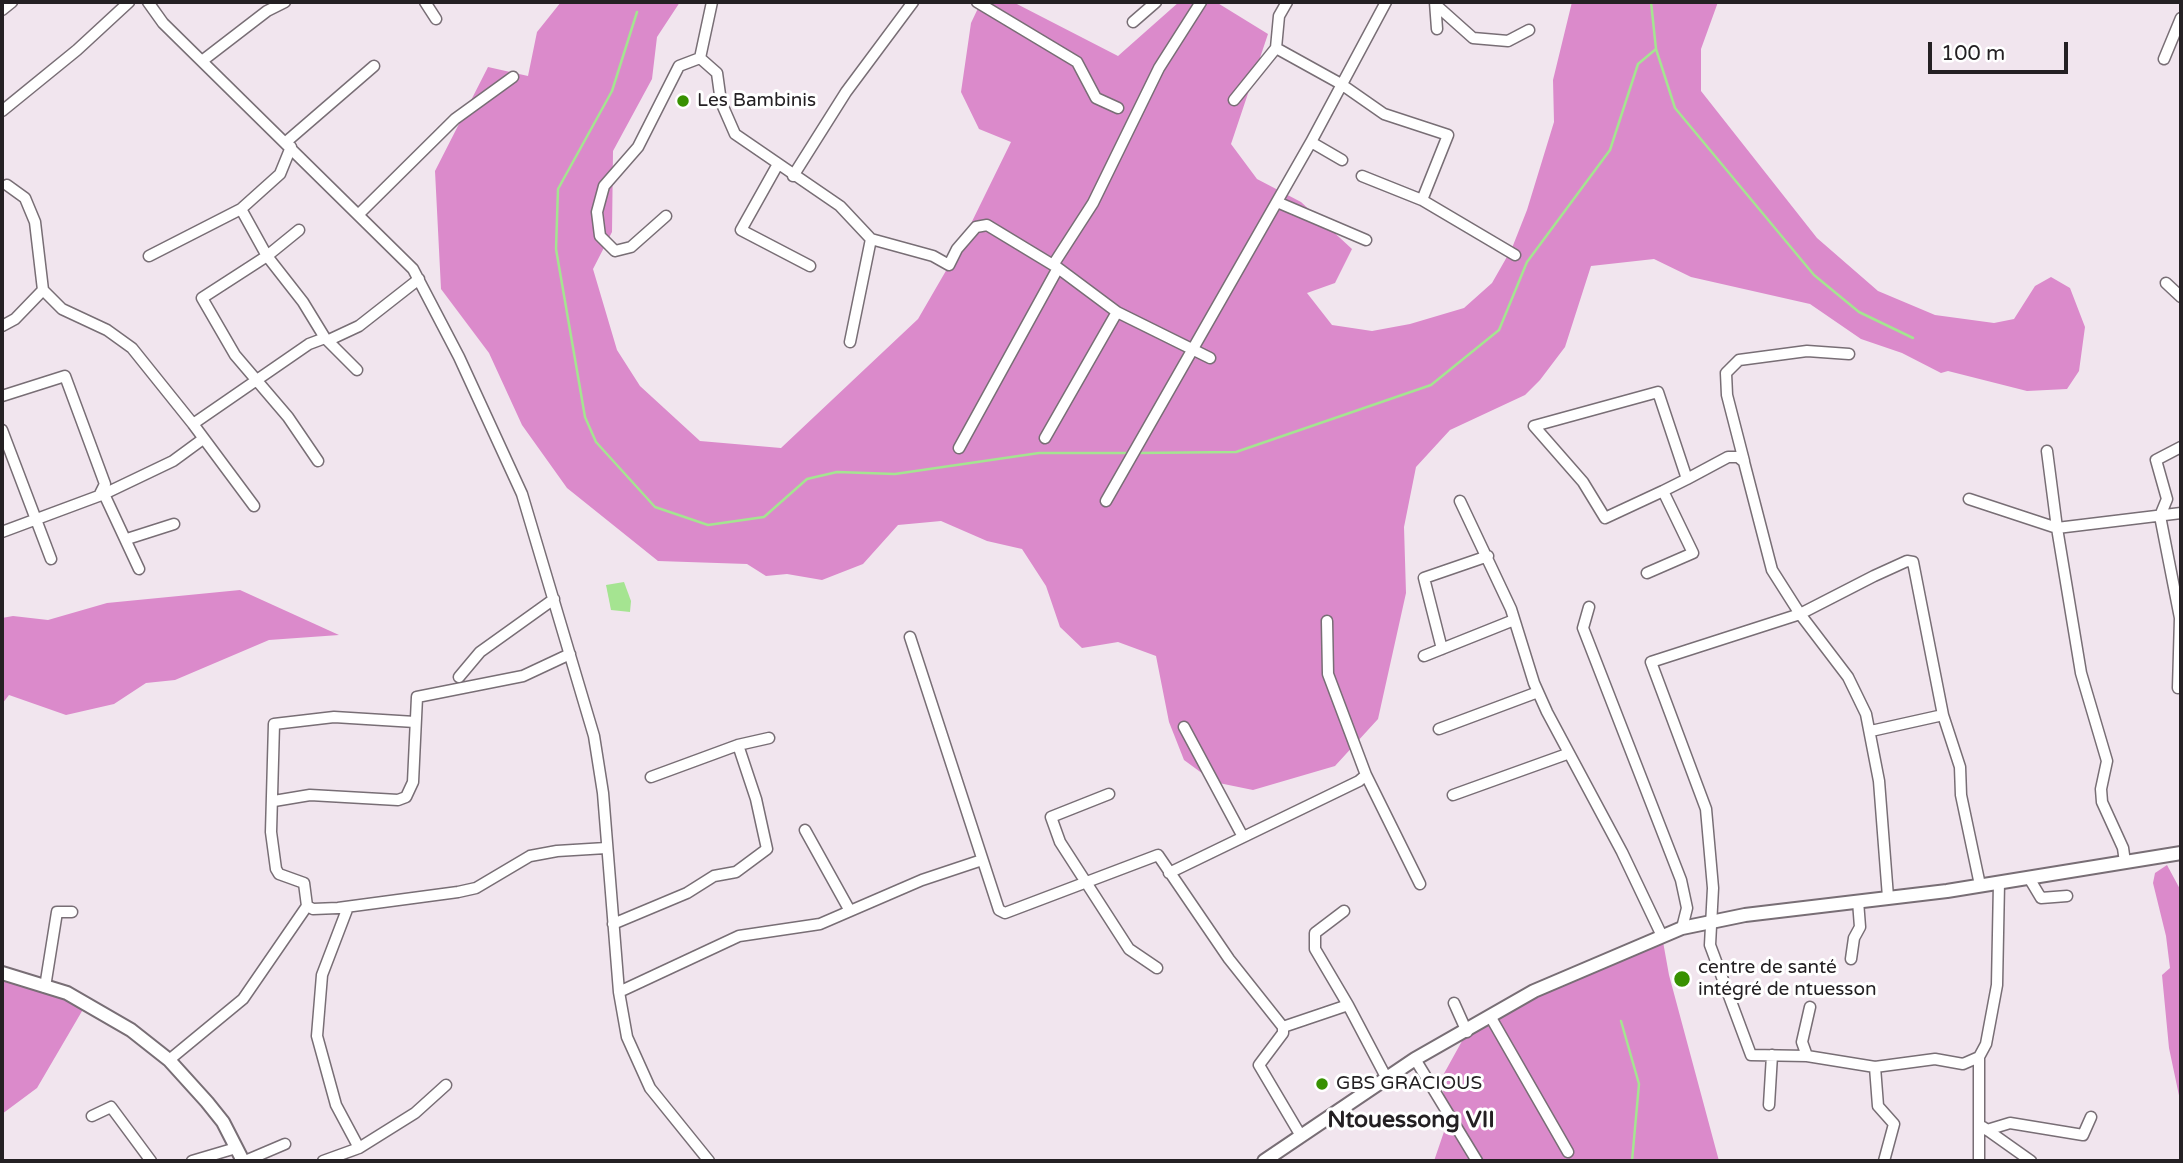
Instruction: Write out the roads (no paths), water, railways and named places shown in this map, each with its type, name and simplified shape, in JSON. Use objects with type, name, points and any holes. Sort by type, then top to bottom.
[{"type":"street","points":[[2,10],[12,2]]},
{"type":"street","points":[[2,111],[77,50],[129,2]]},
{"type":"street","points":[[148,2],[163,23],[397,251],[419,279],[513,472],[554,600],[598,754],[619,992],[627,1037],[638,1066],[679,1127],[709,1161]]},
{"type":"street","points":[[202,61],[267,11],[285,2]]},
{"type":"street","points":[[425,2],[436,19]]},
{"type":"street","points":[[700,58],[712,2]]},
{"type":"street","points":[[793,176],[846,92],[914,2]]},
{"type":"street","points":[[977,2],[1077,62],[1096,98],[1118,108]]},
{"type":"street","points":[[1133,22],[1156,2]]},
{"type":"street","points":[[959,449],[1055,266],[1093,202],[1159,68],[1201,2]]},
{"type":"street","points":[[1234,100],[1276,48],[1279,16],[1287,2]]},
{"type":"street","points":[[1107,501],[1128,459],[1311,142],[1386,2]]},
{"type":"street","points":[[1435,4],[1437,29]]},
{"type":"street","points":[[1435,4],[1473,38],[1508,41],[1529,30]]},
{"type":"street","points":[[2164,59],[2181,18]]},
{"type":"street","points":[[1276,48],[1341,84],[1384,114],[1447,135],[1422,200]]},
{"type":"street","points":[[700,58],[717,73],[721,102],[735,134],[840,206],[871,239],[933,257],[949,265],[957,248],[976,227],[983,225],[1055,266],[1117,312],[1210,358]]},
{"type":"street","points":[[666,216],[631,247],[615,251],[600,236],[597,212],[604,186],[638,147],[678,66],[700,58]]},
{"type":"street","points":[[149,256],[242,209],[280,174],[288,144],[374,66]]},
{"type":"street","points":[[359,214],[455,119],[513,77]]},
{"type":"street","points":[[1311,142],[1342,160]]},
{"type":"street","points":[[778,164],[741,230],[810,266]]},
{"type":"street","points":[[1362,176],[1422,200],[1515,255]]},
{"type":"street","points":[[7,185],[25,198],[35,222],[43,290],[62,309],[107,330],[132,348],[254,506]]},
{"type":"street","points":[[1277,202],[1366,240]]},
{"type":"street","points":[[242,209],[267,256],[303,302],[327,339],[357,370]]},
{"type":"street","points":[[299,230],[267,256],[202,298],[235,355],[258,379],[318,461]]},
{"type":"street","points":[[850,342],[871,239]]},
{"type":"street","points":[[193,424],[309,344],[359,326],[419,279]]},
{"type":"street","points":[[2166,283],[2181,297]]},
{"type":"street","points":[[2,327],[43,290]]},
{"type":"street","points":[[1045,438],[1117,312]]},
{"type":"street","points":[[1849,355],[1807,351],[1739,360],[1726,373],[1727,395],[1772,570],[1800,614],[1860,696],[1871,732],[1882,801],[1888,897]]},
{"type":"street","points":[[2,396],[65,376],[105,484],[102,494],[127,539],[139,569]]},
{"type":"street","points":[[1687,479],[1658,391],[1534,426],[1583,482],[1605,518],[1663,491],[1687,479],[1728,457],[1738,457],[1744,462]]},
{"type":"street","points":[[2,430],[51,559]]},
{"type":"street","points":[[2,532],[102,494],[173,461],[203,439]]},
{"type":"street","points":[[2178,688],[2180,618],[2160,516],[2167,499],[2156,460],[2181,447]]},
{"type":"street","points":[[2047,451],[2081,673],[2107,761],[2101,789],[2102,802],[2123,848],[2125,862]]},
{"type":"street","points":[[1647,573],[1693,553],[1663,491]]},
{"type":"street","points":[[1969,499],[2057,528],[2181,513]]},
{"type":"street","points":[[1460,501],[1488,556],[1514,620],[1538,692],[1567,754],[1622,852],[1662,936]]},
{"type":"street","points":[[127,539],[174,523]]},
{"type":"street","points":[[1442,649],[1424,578],[1488,556]]},
{"type":"street","points":[[1979,1057],[1964,1063],[1935,1059],[1875,1066],[1807,1056],[1751,1055],[1710,945],[1712,865],[1706,809],[1651,662],[1800,614],[1874,576],[1907,561],[1913,562],[1943,716],[1960,767],[1961,795],[1980,885]]},
{"type":"street","points":[[458,677],[480,652],[554,600]]},
{"type":"street","points":[[1590,607],[1583,628],[1681,880],[1687,908],[1682,928]]},
{"type":"street","points":[[1424,656],[1514,620]]},
{"type":"street","points":[[1327,621],[1328,674],[1366,775],[1420,884]]},
{"type":"street","points":[[910,637],[982,860],[1003,913],[1153,854],[1160,857],[1229,959],[1283,1027],[1283,1032],[1259,1065],[1301,1136]]},
{"type":"street","points":[[274,801],[310,795],[398,800],[406,797],[414,782],[416,697],[523,676],[570,654]]},
{"type":"street","points":[[1439,729],[1538,692]]},
{"type":"street","points":[[1871,732],[1943,716]]},
{"type":"street","points":[[169,1060],[243,999],[307,906],[304,883],[279,874],[276,869],[271,832],[274,801],[274,724],[334,717],[415,722]]},
{"type":"street","points":[[1184,727],[1243,837]]},
{"type":"street","points":[[651,777],[738,745],[769,738]]},
{"type":"street","points":[[613,924],[687,893],[714,876],[736,872],[767,849],[756,799],[738,745]]},
{"type":"street","points":[[1453,795],[1567,754]]},
{"type":"street","points":[[1169,873],[1359,781],[1366,775]]},
{"type":"street","points":[[1109,794],[1051,817],[1060,842],[1129,949],[1157,968]]},
{"type":"street","points":[[805,830],[850,911]]},
{"type":"street","points":[[307,906],[313,909],[348,907],[470,890],[530,856],[607,848]]},
{"type":"street","points":[[1265,1161],[1415,1059],[1467,1032],[1534,991],[1682,928],[1712,920],[1999,883],[2181,853]]},
{"type":"street","points":[[619,992],[739,936],[820,924],[922,880],[982,860]]},
{"type":"street","points":[[2029,878],[2041,898],[2067,896]]},
{"type":"street","points":[[1979,1161],[1983,1127],[1979,1057],[1986,1044],[1997,985],[1999,883]]},
{"type":"street","points":[[1852,959],[1854,938],[1860,927],[1858,901]]},
{"type":"street","points":[[348,907],[322,975],[317,1036],[337,1105],[359,1148]]},
{"type":"street","points":[[1344,911],[1315,933],[1315,949],[1387,1079]]},
{"type":"street","points":[[45,986],[57,912],[72,912]]},
{"type":"street","points":[[2,973],[67,993],[113,1019],[169,1060],[221,1119],[244,1161],[285,1144]]},
{"type":"street","points":[[1454,1003],[1467,1032]]},
{"type":"street","points":[[1283,1027],[1348,1005]]},
{"type":"street","points":[[1807,1056],[1801,1042],[1810,1007]]},
{"type":"street","points":[[1490,1016],[1568,1152]]},
{"type":"street","points":[[1769,1105],[1772,1055]]},
{"type":"street","points":[[1415,1059],[1476,1161]]},
{"type":"street","points":[[1875,1066],[1878,1106],[1894,1124],[1884,1161]]},
{"type":"street","points":[[323,1161],[359,1148],[415,1113],[446,1085]]},
{"type":"street","points":[[92,1116],[111,1107],[151,1161]]},
{"type":"street","points":[[1983,1127],[2010,1123],[2083,1135],[2091,1117]]},
{"type":"street","points":[[1983,1127],[2031,1161]]},
{"type":"street","points":[[192,1161],[236,1148]]},
{"type":"waterway","points":[[1651,2],[1656,49],[1675,108],[1814,275],[1859,312],[1913,338]]},
{"type":"waterway","points":[[637,12],[612,91],[558,189],[556,249],[585,417],[596,442],[655,507],[708,525],[764,517],[807,479],[837,472],[895,474],[1039,453],[1130,453]]},
{"type":"waterway","points":[[1137,453],[1236,452],[1431,385],[1499,330],[1527,262],[1610,150],[1638,64],[1656,49]]},
{"type":"waterway","points":[[1621,1021],[1639,1084],[1632,1161]]},
{"type":"place","name":"Les Bambinis","points":[[683,101]]},
{"type":"place","name":"centre de santé intégré de ntuesson","points":[[1682,979]]},
{"type":"place","name":"GBS GRACIOUS","points":[[1322,1084]]},
{"type":"district","name":"Ntouessong VII","points":[[1411,1121]]}]
